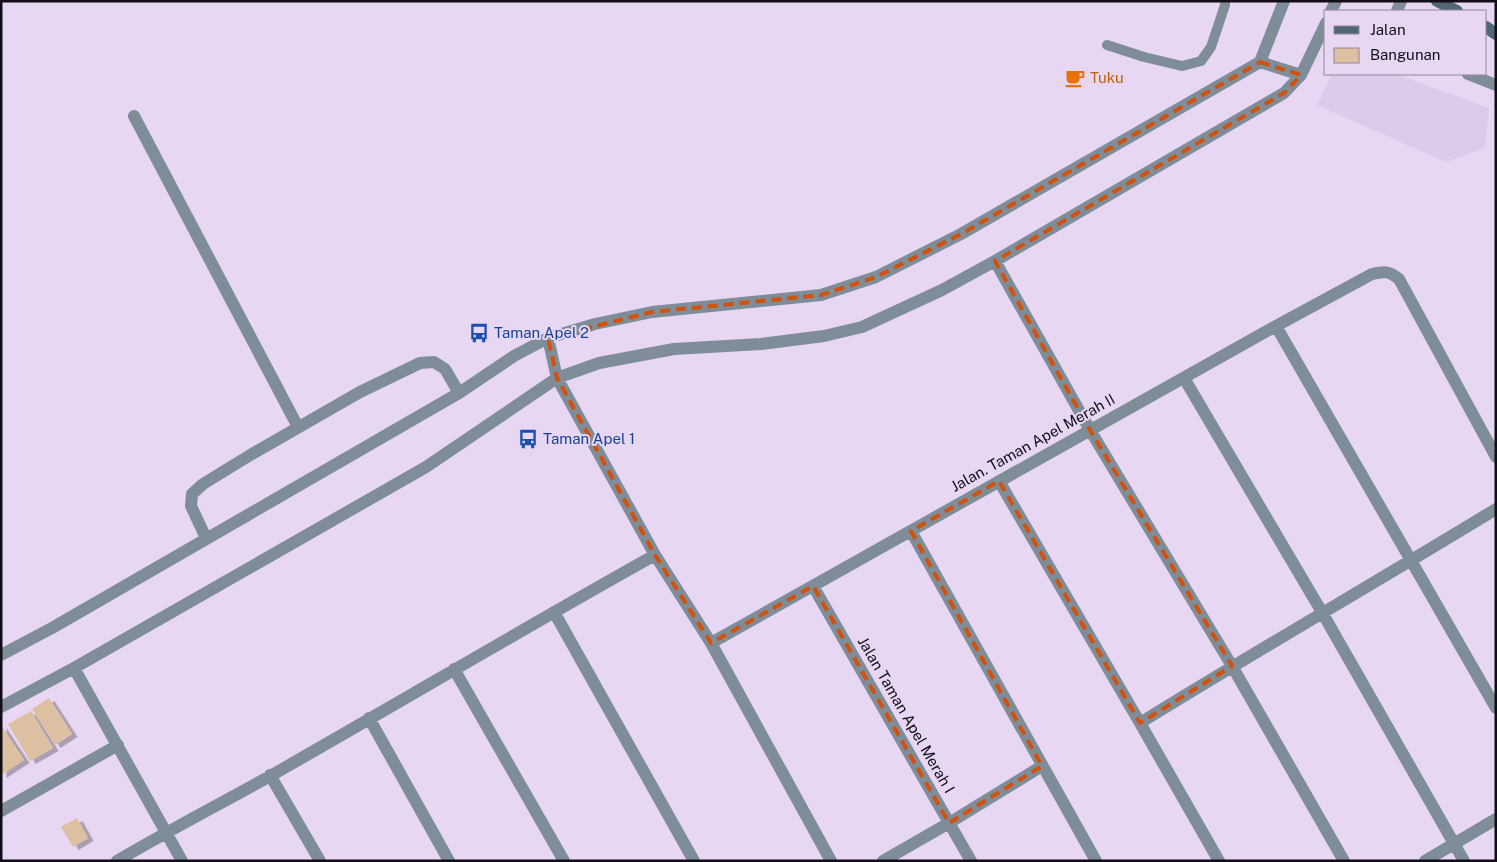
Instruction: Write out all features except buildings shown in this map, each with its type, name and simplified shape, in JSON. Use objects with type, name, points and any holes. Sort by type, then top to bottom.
[{"type":"main road","points":[[1437,1],[1455,10]]},
{"type":"street","points":[[1,655],[459,393],[514,356],[548,338],[595,324],[652,312],[821,295],[876,278],[960,234],[1260,62],[1284,1]]},
{"type":"street","points":[[1,707],[74,668],[426,466],[557,378],[599,363],[674,349],[761,344],[824,336],[862,327],[942,290],[1284,93],[1301,75],[1324,27]]},
{"type":"street","points":[[1260,62],[1301,75]]},
{"type":"street","points":[[1471,75],[1496,85]]},
{"type":"street","points":[[134,116],[298,427]]},
{"type":"street","points":[[995,261],[1090,430],[1232,666],[1344,861]]},
{"type":"street","name":"Jalan. Taman Apel Merah II","points":[[711,643],[1372,274],[1393,273],[1399,279],[1496,457]]},
{"type":"street","points":[[1276,326],[1496,708]]},
{"type":"street","points":[[548,338],[557,378],[655,555],[711,643],[831,861]]},
{"type":"street","points":[[206,538],[191,506],[192,494],[202,484],[298,427],[360,392],[420,363],[434,362],[444,369],[459,393]]},
{"type":"street","points":[[1184,378],[1323,614],[1464,861]]},
{"type":"street","points":[[999,481],[1219,861]]},
{"type":"street","points":[[1140,723],[1496,509]]},
{"type":"street","points":[[911,531],[1096,861]]},
{"type":"street","points":[[117,861],[165,832],[270,776],[655,555]]},
{"type":"street","name":"Jalan Taman Apel Merah I","points":[[812,586],[971,861]]},
{"type":"street","points":[[554,612],[694,861]]},
{"type":"street","points":[[74,668],[182,861]]},
{"type":"street","points":[[454,669],[564,861]]},
{"type":"street","points":[[369,718],[449,861]]},
{"type":"street","points":[[1,811],[118,744]]},
{"type":"street","points":[[883,861],[1042,766]]},
{"type":"street","points":[[270,776],[320,861]]},
{"type":"street","points":[[1425,861],[1496,819]]},
{"type":"lane","points":[[1106,45],[1182,66],[1201,61],[1211,47],[1225,1]]},
{"type":"highlighted area","points":[[1260,62],[1301,75],[1284,93],[995,261],[1090,430],[1232,666],[1140,723],[999,481],[911,531],[1042,766],[949,823],[813,586],[711,643],[655,555],[557,378],[548,338],[652,312],[821,295],[876,277],[961,234]]},
{"type":"shaded area","points":[[1332,75],[1399,75],[1489,108],[1485,148],[1446,162],[1317,105]]},
{"type":"place","name":"Tuku","points":[[1075,78]]},
{"type":"place","name":"Taman Apel 2","points":[[479,333]]},
{"type":"place","name":"Taman Apel 1","points":[[528,439]]}]
